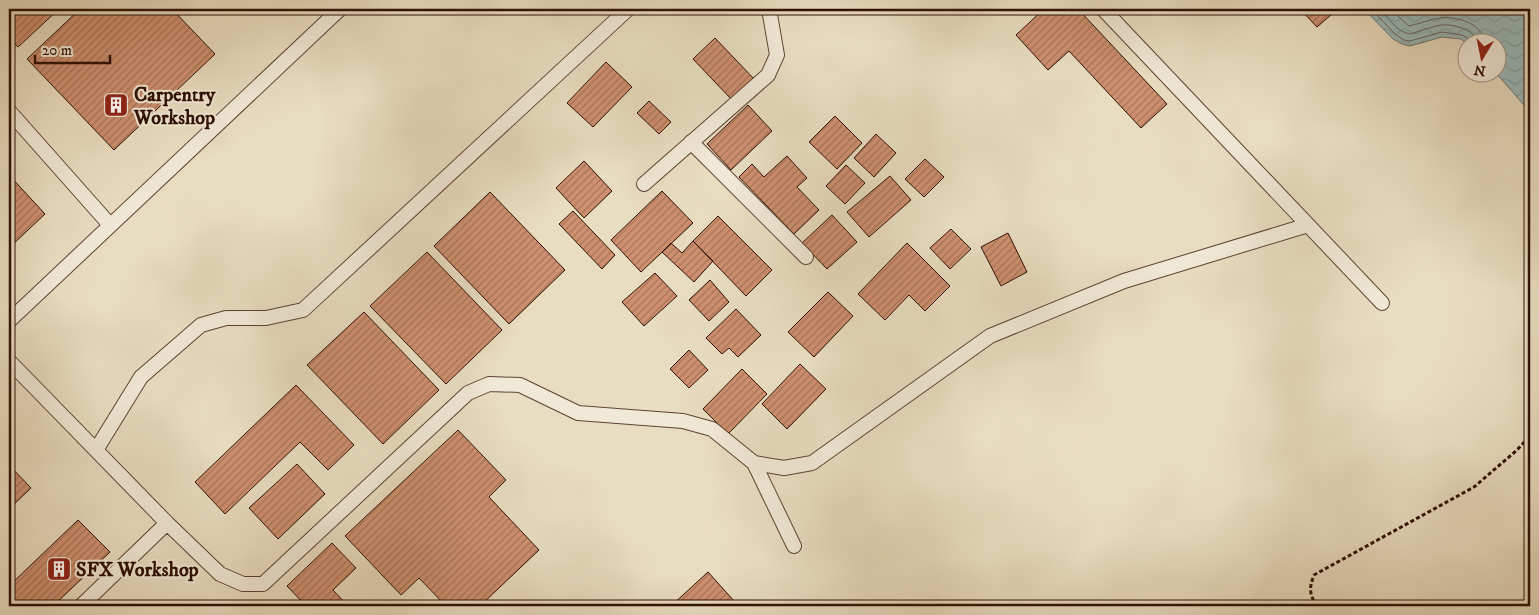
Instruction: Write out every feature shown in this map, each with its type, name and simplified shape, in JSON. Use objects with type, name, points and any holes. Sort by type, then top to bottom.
[{"type":"lane","points":[[96,450],[141,377],[202,325],[226,318],[266,318],[303,310],[628,9]]},
{"type":"lane","points":[[644,184],[768,75],[778,56],[769,9]]},
{"type":"lane","points":[[1103,9],[1382,303]]},
{"type":"lane","points":[[9,321],[335,11]]},
{"type":"lane","points":[[9,111],[110,225]]},
{"type":"lane","points":[[692,142],[806,257]]},
{"type":"lane","points":[[754,463],[784,468],[812,462],[990,336],[1124,281],[1308,225]]},
{"type":"lane","points":[[9,361],[167,523],[220,574],[243,584],[263,584],[468,393],[489,384],[520,385],[578,413],[683,421],[712,429],[754,463],[794,546]]},
{"type":"lane","points":[[81,606],[167,523]]},
{"type":"path","points":[[1317,606],[1312,598],[1310,587],[1314,575],[1474,487],[1516,451],[1530,436]]},
{"type":"water","points":[[1364,9],[1530,9],[1530,112],[1504,82],[1506,82],[1506,32],[1456,32],[1456,38],[1442,37],[1410,46],[1393,39]]},
{"type":"building","points":[[9,9],[59,9],[18,47],[9,38]]},
{"type":"building","name":"Carpentry Workshop","points":[[80,9],[172,9],[215,54],[114,150],[27,59]]},
{"type":"building","points":[[1044,9],[1078,9],[1167,104],[1141,128],[1069,51],[1048,70],[1016,35]]},
{"type":"building","points":[[1300,9],[1338,9],[1317,27]]},
{"type":"building","points":[[715,38],[755,80],[733,101],[693,59]]},
{"type":"building","points":[[606,62],[632,87],[593,127],[567,103]]},
{"type":"building","points":[[649,101],[671,122],[659,134],[637,113]]},
{"type":"building","points":[[748,105],[772,131],[731,170],[707,144]]},
{"type":"building","points":[[835,116],[862,143],[837,169],[809,142]]},
{"type":"building","points":[[876,134],[896,153],[874,177],[854,158]]},
{"type":"building","points":[[787,156],[807,178],[797,187],[819,210],[794,234],[739,177],[752,164],[764,177]]},
{"type":"building","points":[[925,159],[944,177],[924,197],[905,179]]},
{"type":"building","points":[[584,161],[612,191],[584,218],[556,188]]},
{"type":"building","points":[[846,165],[865,183],[845,204],[826,186]]},
{"type":"building","points":[[9,175],[45,214],[9,248]]},
{"type":"building","points":[[890,176],[911,200],[869,237],[847,212]]},
{"type":"building","points":[[662,191],[693,223],[641,272],[611,240]]},
{"type":"building","points":[[490,192],[565,270],[509,324],[434,246]]},
{"type":"building","points":[[573,211],[615,255],[602,269],[559,224]]},
{"type":"building","points":[[832,215],[857,242],[827,269],[802,243]]},
{"type":"building","points":[[718,216],[772,270],[746,296],[693,241]]},
{"type":"building","points":[[951,229],[971,249],[950,269],[930,248]]},
{"type":"building","points":[[1008,233],[1027,272],[1001,286],[981,247]]},
{"type":"building","points":[[693,241],[713,261],[694,282],[662,252],[671,243],[682,253]]},
{"type":"building","points":[[907,243],[950,286],[925,311],[909,295],[885,320],[858,294]]},
{"type":"building","points":[[427,252],[502,330],[446,384],[370,306]]},
{"type":"building","points":[[655,273],[677,296],[644,326],[622,302]]},
{"type":"building","points":[[710,280],[729,302],[709,321],[689,300]]},
{"type":"building","points":[[828,292],[853,316],[814,357],[788,332]]},
{"type":"building","points":[[736,309],[761,335],[738,357],[729,348],[722,354],[706,338]]},
{"type":"building","points":[[364,312],[439,390],[383,444],[307,365]]},
{"type":"building","points":[[689,350],[708,370],[689,388],[670,369]]},
{"type":"building","points":[[800,364],[826,389],[787,429],[762,404]]},
{"type":"building","points":[[742,369],[767,394],[728,434],[703,409]]},
{"type":"building","points":[[296,385],[354,445],[328,470],[300,442],[225,514],[195,482]]},
{"type":"building","points":[[458,430],[506,480],[489,497],[539,550],[480,606],[446,606],[419,578],[401,595],[345,536]]},
{"type":"building","points":[[297,464],[325,494],[278,539],[249,508]]},
{"type":"building","points":[[9,465],[31,488],[9,509]]},
{"type":"building","name":"SFX Workshop","points":[[78,520],[110,552],[53,606],[9,606],[9,586]]},
{"type":"building","points":[[332,543],[356,568],[333,590],[348,606],[306,606],[287,586]]},
{"type":"building","points":[[708,572],[735,602],[731,606],[671,606]]},
{"type":"place","name":"Carpentry Workshop","points":[[116,105]]},
{"type":"place","name":"SFX Workshop","points":[[59,569]]}]
